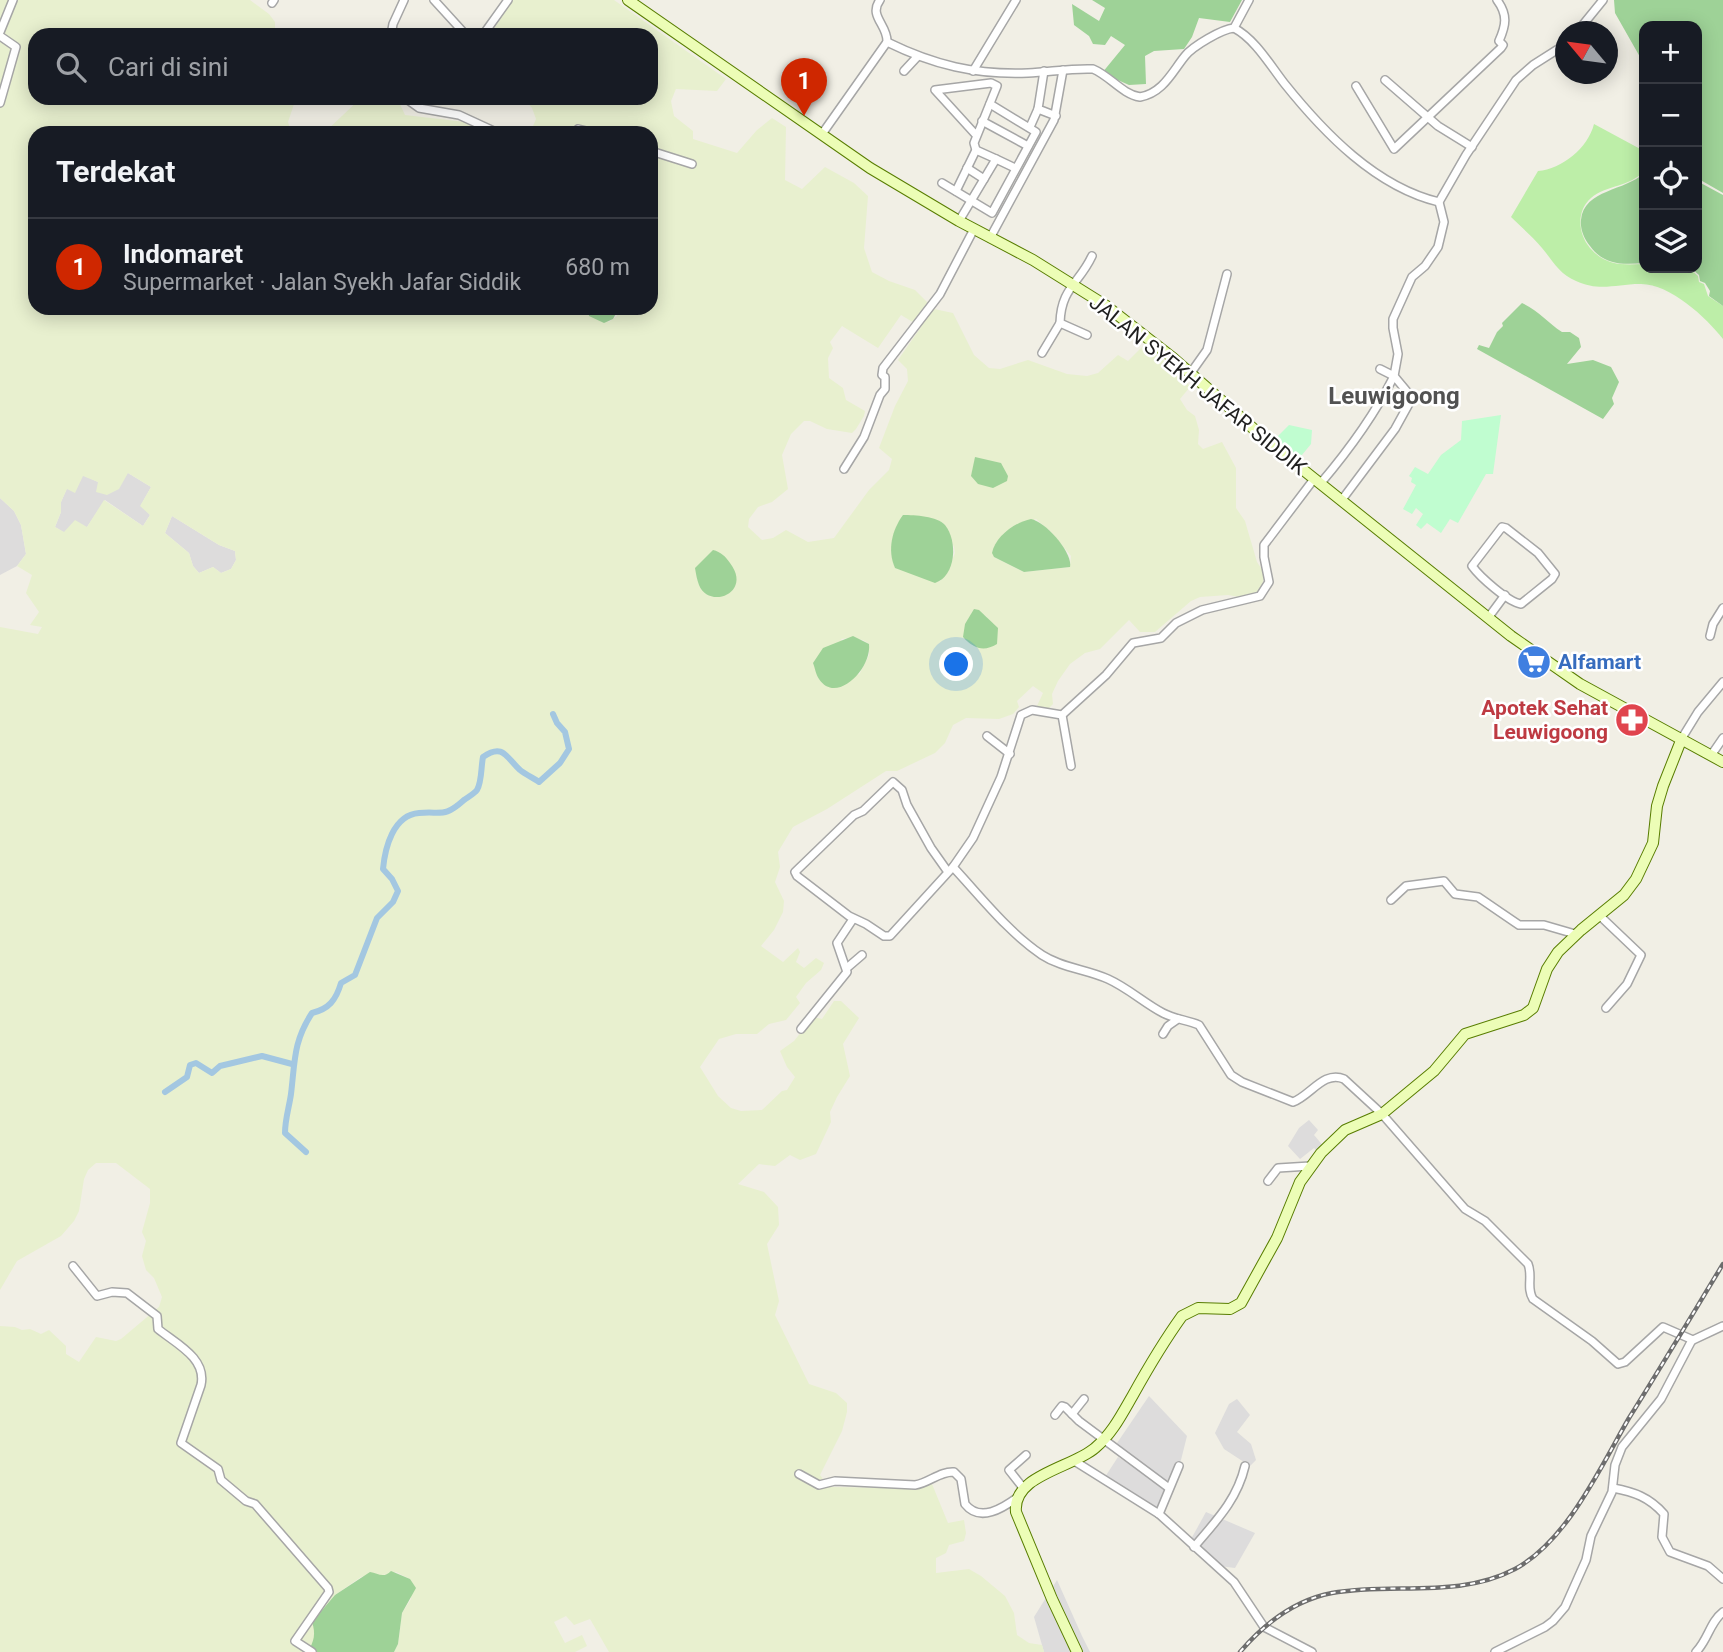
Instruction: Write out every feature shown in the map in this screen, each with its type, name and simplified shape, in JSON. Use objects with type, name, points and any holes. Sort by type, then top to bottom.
[{"type":"main road","name":"JALAN SYEKH JAFAR SIDDIK","points":[[628,0],[870,168],[1073,284],[1123,318],[1317,482],[1557,670],[1723,762]]},
{"type":"main road","points":[[1077,1652],[1016,1512],[1021,1493],[1039,1477],[1076,1462],[1105,1439],[1182,1316],[1198,1308],[1230,1309],[1241,1303],[1278,1238],[1293,1196],[1310,1166],[1345,1130],[1382,1114],[1434,1071],[1465,1034],[1530,1011],[1552,961],[1575,934],[1624,895],[1636,878],[1653,843],[1657,806],[1682,738]]},
{"type":"street","points":[[0,103],[16,47],[0,34],[13,0]]},
{"type":"street","points":[[392,28],[404,0]]},
{"type":"street","points":[[434,0],[460,28]]},
{"type":"street","points":[[488,28],[508,0]]},
{"type":"street","points":[[822,134],[887,42],[887,34],[876,14],[876,6],[880,0]]},
{"type":"street","points":[[973,71],[1016,0]]},
{"type":"street","points":[[1234,28],[1249,0]]},
{"type":"street","points":[[1356,86],[1394,149],[1503,45],[1499,41],[1506,23],[1497,0]]},
{"type":"street","points":[[1586,21],[1603,0]]},
{"type":"street","points":[[887,42],[917,57],[973,71],[1028,73],[1093,69],[1135,96],[1145,96],[1167,80],[1188,52],[1227,29],[1234,28],[1251,41],[1296,98],[1342,146],[1408,193],[1439,202]]},
{"type":"street","points":[[1062,715],[1106,675],[1133,643],[1161,638],[1176,624],[1202,610],[1260,596],[1269,582],[1264,557],[1265,545],[1368,424],[1394,376],[1398,354],[1394,319],[1412,277],[1433,257],[1438,247],[1444,222],[1439,202],[1516,80],[1555,51]]},
{"type":"street","points":[[904,71],[917,57]]},
{"type":"street","points":[[990,238],[1056,116],[1063,69]]},
{"type":"street","points":[[1030,127],[1038,109],[1044,71]]},
{"type":"street","points":[[1385,80],[1427,117],[1472,148]]},
{"type":"street","points":[[956,191],[976,150],[976,135],[996,89],[994,83],[935,90],[976,135]]},
{"type":"street","points":[[942,183],[992,213],[1036,133],[990,104]]},
{"type":"street","points":[[415,105],[459,115],[483,126]]},
{"type":"street","points":[[1038,109],[1056,116]]},
{"type":"street","points":[[982,121],[1028,146]]},
{"type":"street","points":[[976,150],[1015,168]]},
{"type":"street","points":[[658,153],[692,164]]},
{"type":"street","points":[[959,221],[996,159]]},
{"type":"street","points":[[967,168],[984,179]]},
{"type":"street","points":[[844,469],[864,438],[880,395],[886,389],[883,368],[940,294],[974,229]]},
{"type":"street","points":[[1042,353],[1060,323],[1062,302],[1093,256]]},
{"type":"street","points":[[1190,374],[1207,350],[1227,274]]},
{"type":"street","points":[[1060,323],[1087,335]]},
{"type":"street","points":[[1341,501],[1395,429],[1410,402],[1409,394],[1394,376],[1380,369]]},
{"type":"street","points":[[1502,527],[1538,552],[1555,574],[1521,604],[1516,604],[1505,596],[1472,566],[1502,527]]},
{"type":"street","points":[[1488,618],[1505,596]]},
{"type":"street","points":[[1710,636],[1713,624],[1723,608]]},
{"type":"street","points":[[1682,738],[1698,712],[1723,682]]},
{"type":"street","points":[[1062,715],[1040,711],[1024,712],[1017,722],[1010,754],[973,838],[951,869],[890,936],[884,936],[853,919],[796,876],[795,872],[854,815],[863,811],[891,783],[897,783],[931,848],[951,869],[1015,932],[1040,954],[1057,963],[1094,973],[1119,984],[1160,1012],[1199,1025],[1226,1070],[1242,1083],[1293,1102],[1329,1078],[1341,1077],[1382,1114],[1465,1209],[1485,1221],[1528,1264],[1531,1273],[1529,1293],[1533,1299],[1592,1340],[1613,1361],[1623,1364],[1662,1327],[1692,1340]]},
{"type":"street","points":[[1062,715],[1071,766]]},
{"type":"street","points":[[987,736],[1010,754]]},
{"type":"street","points":[[1712,754],[1723,738]]},
{"type":"street","points":[[1391,900],[1406,886],[1444,881],[1453,893],[1478,897],[1515,923],[1544,925],[1575,934]]},
{"type":"street","points":[[1599,915],[1641,955],[1628,984],[1606,1008]]},
{"type":"street","points":[[848,967],[836,943],[853,919]]},
{"type":"street","points":[[801,1029],[827,994],[846,975],[848,967],[862,955]]},
{"type":"street","points":[[1163,1034],[1168,1026],[1178,1019]]},
{"type":"street","points":[[1268,1181],[1278,1168],[1310,1166]]},
{"type":"street","points":[[74,1266],[98,1297],[112,1292],[127,1293],[157,1316],[158,1329],[172,1341],[184,1346],[200,1368],[203,1377],[201,1385],[181,1443],[218,1469],[221,1480],[246,1501],[255,1504],[328,1588],[328,1593],[295,1640],[312,1652]]},
{"type":"street","points":[[1495,1652],[1545,1627],[1560,1615],[1586,1560],[1591,1536],[1613,1488],[1615,1465],[1622,1447],[1661,1399],[1692,1340],[1723,1326]]},
{"type":"street","points":[[1072,1413],[1084,1399]]},
{"type":"street","points":[[1055,1415],[1062,1406],[1169,1488]]},
{"type":"street","points":[[799,1474],[818,1485],[835,1481],[915,1485],[926,1483],[946,1472],[954,1472],[961,1479],[965,1504],[976,1512],[998,1511],[1021,1493],[1009,1470],[1026,1455]]},
{"type":"street","points":[[1076,1462],[1159,1514],[1234,1582],[1264,1627],[1312,1652]]},
{"type":"street","points":[[1159,1514],[1179,1466]]},
{"type":"street","points":[[1194,1547],[1234,1499],[1245,1466]]},
{"type":"street","points":[[1613,1488],[1649,1499],[1664,1514],[1662,1537],[1670,1552],[1708,1566],[1723,1579]]},
{"type":"street","points":[[1696,1652],[1715,1618],[1723,1612]]},
{"type":"shaded area","points":[[128,473],[151,487],[141,505],[150,515],[143,526],[105,500],[87,527],[65,533],[55,527],[67,488],[83,475],[98,482]]},
{"type":"shaded area","points":[[0,498],[14,511],[21,525],[26,554],[17,566],[0,575]]},
{"type":"shaded area","points":[[172,516],[219,545],[235,551],[236,560],[231,569],[221,573],[213,567],[199,573],[193,566],[189,553],[165,533]]},
{"type":"shaded area","points":[[1309,1120],[1318,1130],[1314,1135],[1325,1148],[1319,1153],[1314,1148],[1300,1159],[1288,1146],[1299,1128]]},
{"type":"shaded area","points":[[1149,1396],[1187,1436],[1181,1460],[1165,1484],[1113,1449]]},
{"type":"shaded area","points":[[1237,1399],[1250,1415],[1237,1432],[1251,1444],[1256,1460],[1250,1466],[1224,1449],[1215,1433],[1229,1404]]},
{"type":"shaded area","points":[[1118,1457],[1170,1489],[1157,1509],[1105,1477]]},
{"type":"shaded area","points":[[1206,1512],[1255,1533],[1235,1568],[1220,1566],[1190,1541]]},
{"type":"shaded area","points":[[1057,1580],[1090,1652],[1044,1652],[1034,1617]]},
{"type":"green space","points":[[0,0],[250,0],[275,22],[275,28],[28,28],[28,105],[294,105],[288,122],[289,126],[28,126],[28,315],[594,315],[609,322],[617,315],[658,315],[658,126],[533,126],[536,119],[529,105],[658,105],[658,31],[726,79],[717,91],[676,89],[671,101],[674,116],[693,131],[693,139],[737,153],[757,130],[772,118],[786,127],[785,180],[802,189],[825,167],[854,183],[868,196],[864,248],[872,272],[915,290],[934,309],[953,313],[974,355],[989,368],[1000,369],[1028,360],[1067,374],[1087,376],[1098,373],[1118,355],[1128,361],[1145,344],[1187,382],[1190,387],[1180,399],[1195,416],[1199,430],[1198,444],[1203,449],[1222,442],[1236,468],[1236,508],[1245,521],[1257,562],[1265,574],[1261,589],[1245,598],[1228,595],[1200,597],[1191,601],[1155,632],[1140,632],[1129,620],[1100,649],[1085,653],[1070,664],[1058,681],[1052,694],[1053,704],[1048,709],[1037,706],[1043,693],[1033,686],[1017,701],[1019,707],[1013,714],[999,719],[966,718],[953,725],[945,743],[935,753],[897,771],[886,771],[827,809],[793,827],[778,852],[780,867],[775,882],[784,901],[783,912],[774,930],[761,946],[783,962],[798,948],[800,952],[796,962],[804,968],[816,958],[824,963],[821,970],[806,983],[796,997],[800,1003],[786,1020],[769,1024],[757,1034],[736,1034],[719,1039],[700,1067],[718,1096],[731,1108],[741,1111],[762,1110],[782,1091],[787,1090],[795,1077],[780,1051],[794,1041],[813,1017],[822,1019],[834,1001],[841,1001],[859,1018],[843,1044],[850,1076],[830,1112],[831,1122],[816,1154],[800,1160],[790,1155],[775,1166],[759,1164],[738,1184],[764,1192],[778,1207],[779,1225],[767,1244],[779,1301],[775,1315],[809,1384],[836,1393],[847,1403],[842,1431],[820,1475],[829,1487],[908,1488],[932,1484],[948,1523],[964,1520],[966,1533],[964,1541],[949,1545],[946,1553],[936,1558],[936,1573],[969,1569],[981,1576],[1005,1596],[1014,1613],[1017,1635],[1029,1643],[1042,1645],[1044,1652],[609,1652],[590,1619],[574,1625],[566,1616],[554,1622],[565,1643],[582,1635],[587,1646],[575,1652],[394,1652],[398,1644],[402,1613],[411,1599],[410,1579],[396,1572],[379,1576],[374,1573],[361,1577],[335,1595],[312,1622],[315,1630],[314,1642],[308,1652],[0,1652],[0,1326],[30,1329],[41,1334],[49,1330],[66,1346],[66,1354],[79,1362],[96,1337],[116,1341],[121,1339],[159,1307],[162,1297],[154,1278],[146,1270],[142,1256],[146,1241],[142,1232],[150,1203],[150,1189],[116,1163],[96,1163],[88,1170],[79,1211],[74,1221],[61,1236],[17,1261],[0,1290],[0,627],[38,634],[42,627],[30,625],[39,612],[26,593],[32,575],[17,566],[26,554],[21,525],[14,511],[0,498]],"holes":[[[901,315],[921,327],[898,360],[907,369],[908,381],[879,448],[892,459],[889,470],[869,490],[834,538],[808,542],[786,530],[773,538],[762,540],[748,527],[749,519],[758,507],[772,502],[788,489],[782,455],[791,434],[804,421],[827,429],[852,433],[864,416],[865,411],[846,400],[843,388],[829,378],[828,358],[833,348],[830,342],[842,326],[878,348]],[[128,473],[151,487],[140,506],[150,515],[143,526],[104,500],[87,527],[75,520],[64,532],[55,527],[67,489],[75,493],[83,476],[98,482],[96,492],[107,495],[119,489]],[[172,516],[219,545],[235,551],[236,560],[231,569],[221,573],[213,567],[199,573],[193,566],[189,553],[165,533]],[[924,517],[944,524],[955,553],[947,573],[940,581],[935,582],[920,576]],[[1036,519],[1071,556],[1070,567],[1024,572],[994,557],[1001,538],[1008,531]],[[974,609],[987,617],[973,646],[963,637]],[[841,639],[863,640],[869,644],[869,655],[859,675]]]},
{"type":"green space","points":[[513,0],[614,0],[654,28],[494,28]]},
{"type":"green space","points":[[1092,0],[1242,0],[1230,22],[1199,18],[1184,49],[1154,51],[1145,56],[1146,84],[1129,85],[1102,73],[1125,45],[1111,36],[1105,45],[1093,44],[1089,36],[1074,25],[1072,4],[1099,21],[1105,8]]},
{"type":"green space","points":[[1614,0],[1723,0],[1723,193],[1702,181],[1702,21],[1639,21],[1639,55],[1615,13]]},
{"type":"green space","points":[[354,105],[400,105],[405,115],[465,122],[472,126],[331,126]]},
{"type":"green space","points":[[1594,124],[1639,148],[1639,175],[1597,194],[1586,203],[1580,223],[1586,242],[1596,254],[1608,261],[1639,264],[1639,273],[1695,273],[1699,282],[1704,284],[1708,296],[1723,306],[1723,339],[1697,312],[1663,289],[1640,284],[1593,286],[1570,278],[1511,217],[1538,171],[1565,162],[1580,149]]},
{"type":"green space","points":[[1639,177],[1639,263],[1621,264],[1607,260],[1595,252],[1584,237],[1581,220],[1584,210],[1598,196]]},
{"type":"green space","points":[[1702,184],[1723,195],[1723,306],[1709,296],[1710,291],[1705,283],[1700,281],[1697,273],[1702,273]]},
{"type":"green space","points":[[1522,303],[1562,332],[1570,332],[1579,338],[1581,347],[1567,364],[1593,360],[1611,367],[1619,382],[1612,398],[1614,404],[1603,419],[1477,349],[1479,345],[1489,348],[1503,326],[1502,323]]},
{"type":"green space","points":[[589,315],[615,315],[604,323]]},
{"type":"green space","points":[[1501,415],[1493,474],[1486,474],[1458,523],[1450,519],[1441,533],[1427,523],[1421,529],[1416,525],[1423,514],[1416,508],[1412,514],[1403,509],[1416,485],[1411,482],[1412,478],[1409,476],[1415,467],[1428,474],[1441,455],[1461,440],[1462,421]]},
{"type":"green space","points":[[1289,425],[1312,430],[1311,444],[1297,461],[1273,441]]},
{"type":"green space","points":[[975,457],[1001,463],[1008,476],[1007,481],[993,488],[978,484],[971,476]]},
{"type":"green space","points":[[903,515],[937,520],[945,525],[949,532],[953,549],[951,566],[942,579],[935,583],[895,568],[891,554],[892,540]]},
{"type":"green space","points":[[1031,519],[1044,526],[1063,546],[1070,567],[1024,572],[994,557],[994,547],[1001,536],[1012,527]]},
{"type":"green space","points":[[713,550],[725,556],[736,574],[733,590],[719,597],[704,592],[699,585],[695,568]]},
{"type":"green space","points":[[974,609],[979,610],[998,628],[997,644],[979,648],[963,637],[965,624]]},
{"type":"green space","points":[[853,636],[869,644],[865,664],[852,681],[834,688],[826,686],[818,677],[813,663],[823,648]]},
{"type":"green space","points":[[391,1571],[410,1579],[416,1588],[402,1613],[398,1644],[394,1652],[308,1652],[314,1637],[312,1622],[335,1595],[370,1572],[383,1575]]},
{"type":"waterway","points":[[306,1152],[285,1133],[298,1043],[312,1013],[327,1006],[334,999],[341,983],[355,975],[377,918],[393,902],[398,891],[383,869],[392,834],[410,815],[447,811],[474,793],[480,783],[483,757],[495,751],[504,753],[520,770],[539,782],[560,763],[569,749],[565,732],[553,714]]},
{"type":"waterway","points":[[165,1092],[187,1077],[190,1065],[196,1063],[212,1073],[220,1066],[262,1056],[292,1064]]},
{"type":"railway","points":[[1240,1652],[1259,1632],[1281,1615],[1318,1596],[1355,1590],[1471,1584],[1515,1569],[1534,1557],[1551,1541],[1581,1502],[1723,1264]]},
{"type":"place","name":"Indomaret","points":[[804,116]]},
{"type":"place","name":"Alfamart","points":[[1534,662]]},
{"type":"place","name":"Apotek Sehat Leuwigoong","points":[[1632,720]]},
{"type":"district","name":"Leuwigoong","points":[[1394,396]]}]
